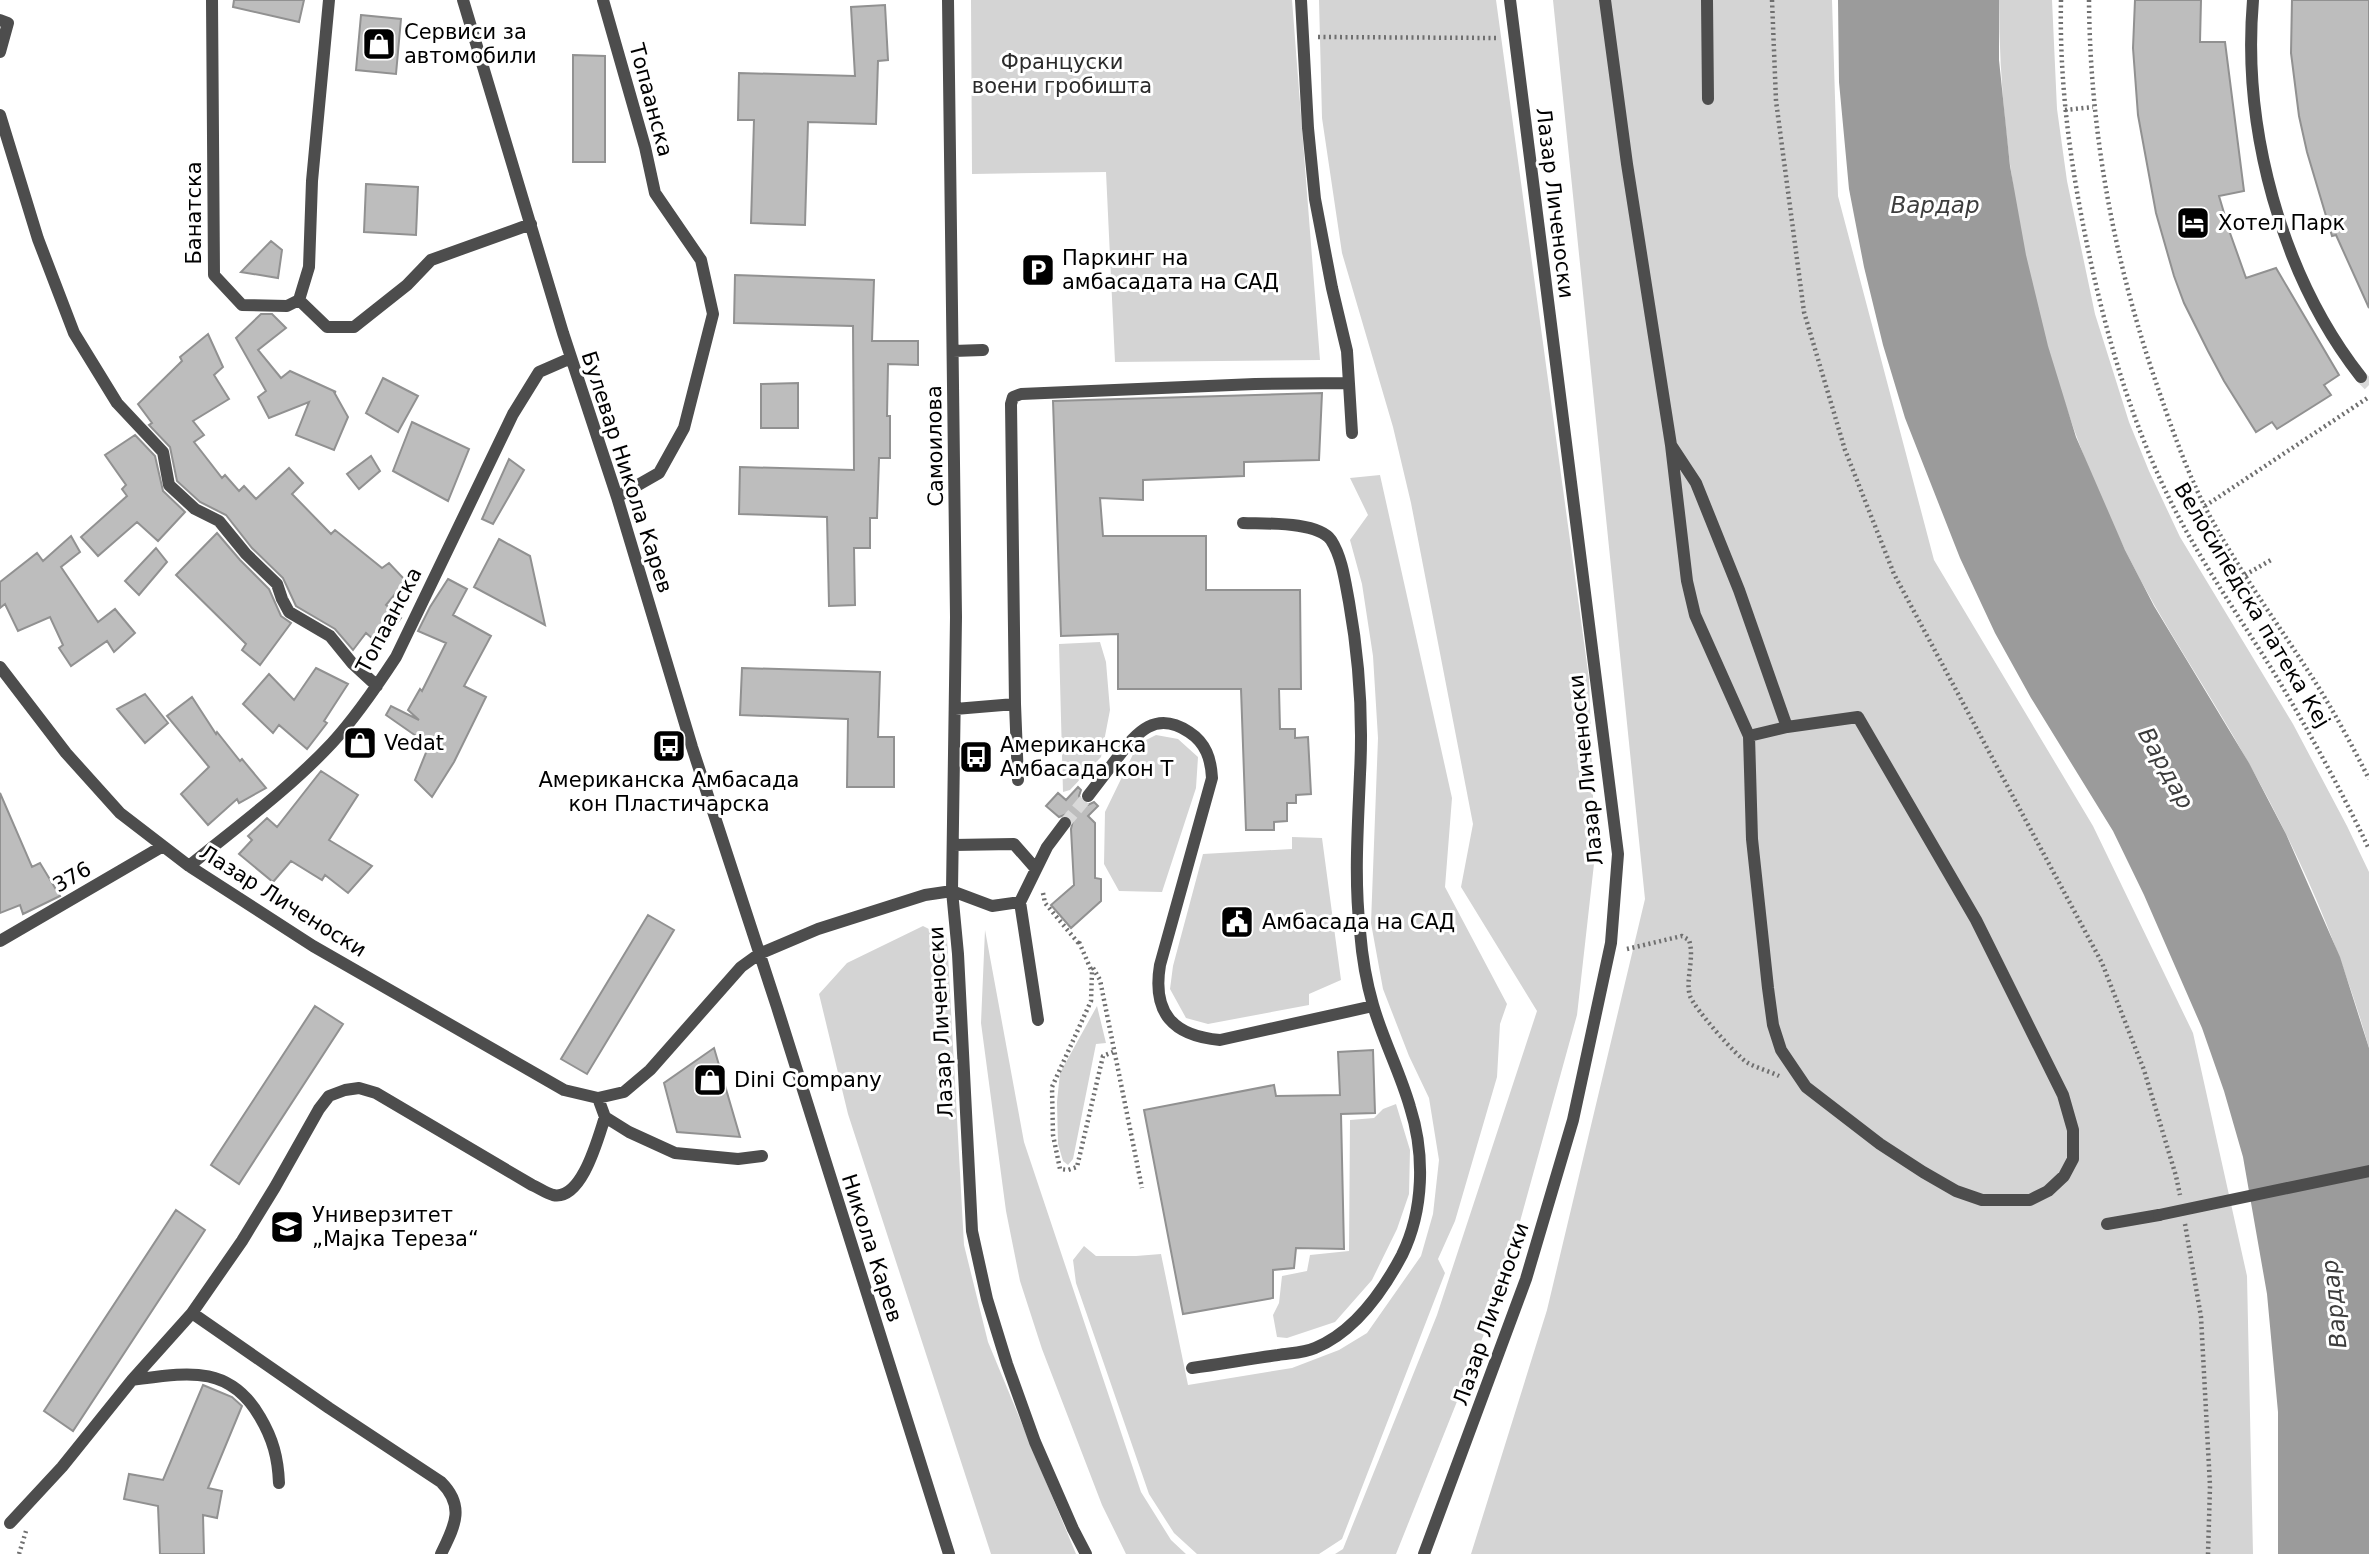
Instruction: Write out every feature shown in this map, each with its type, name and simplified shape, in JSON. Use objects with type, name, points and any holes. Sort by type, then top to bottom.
[{"type":"street","name":"Банатска","points":[[212,0],[214,275],[242,305],[287,306],[299,300]]},
{"type":"street","points":[[329,0],[312,181],[309,267],[299,300],[327,327],[354,327],[407,285],[431,260],[531,224]]},
{"type":"street","name":"Булевар Никола Карев","points":[[463,0],[571,358],[759,954]]},
{"type":"street","name":"Топаанска","points":[[603,0],[645,147],[655,193],[701,260],[713,314],[684,428],[659,473],[617,497]]},
{"type":"street","name":"Самоилова","points":[[948,0],[955,709],[952,891]]},
{"type":"street","points":[[1301,0],[1315,199],[1347,351],[1352,433]]},
{"type":"street","name":"Лазар Личеноски","points":[[1424,1554],[1526,1279],[1573,1120],[1611,943],[1618,854],[1510,0]]},
{"type":"street","points":[[1605,0],[1627,164],[1671,445],[1686,581],[1695,615],[1749,736],[1752,839],[1773,1025],[1781,1050],[1806,1087],[1880,1144],[1956,1192],[1982,1200],[2018,1200],[2030,1199],[2048,1191],[2064,1176],[2073,1159],[2073,1130],[2063,1096],[1976,920],[1858,718],[1787,727],[1749,736]]},
{"type":"street","points":[[1707,0],[1708,99]]},
{"type":"street","points":[[2253,0],[2252,86],[2264,165],[2300,272],[2328,326],[2361,377]]},
{"type":"street","points":[[0,20],[8,23],[0,52]]},
{"type":"street","points":[[0,115],[38,239],[74,333],[117,403],[163,452],[169,485],[195,509],[219,522],[246,554],[277,584],[289,612],[330,636],[352,663],[377,686]]},
{"type":"street","points":[[953,351],[983,350]]},
{"type":"street","name":"Топаанска","points":[[190,866],[289,784],[333,742],[377,686],[397,657],[513,414],[539,372],[571,358]]},
{"type":"street","points":[[1018,780],[1013,397],[1021,394],[1241,384],[1349,383]]},
{"type":"street","points":[[1671,445],[1696,483],[1735,578],[1787,727]]},
{"type":"street","points":[[1192,1368],[1313,1349],[1336,1338],[1373,1300],[1403,1253],[1419,1196],[1418,1141],[1411,1109],[1373,1006],[1365,970],[1357,889],[1361,734],[1357,651],[1346,583],[1332,542],[1320,531],[1293,525],[1243,523]]},
{"type":"street","name":"Лазар Личеноски","points":[[0,667],[66,753],[120,813],[163,846],[313,946],[577,1095],[598,1098],[619,1094],[638,1082],[741,967],[759,954],[845,919],[925,895],[952,891],[958,954],[972,1231],[987,1299],[1012,1377],[1035,1442],[1086,1554]]},
{"type":"street","points":[[955,709],[1015,704]]},
{"type":"street","points":[[1088,796],[1129,742],[1147,726],[1174,724],[1197,738],[1206,748],[1212,778],[1157,981],[1161,1008],[1181,1030],[1203,1038],[1220,1040],[1373,1006]]},
{"type":"street","points":[[1038,1020],[1020,902],[1047,847],[1065,823]]},
{"type":"street","points":[[953,845],[1014,844],[1037,869]]},
{"type":"street","name":"376","points":[[0,941],[163,846]]},
{"type":"street","points":[[952,891],[992,906],[1020,902]]},
{"type":"street","name":"Никола Карев","points":[[759,954],[949,1554]]},
{"type":"street","points":[[10,1523],[62,1467],[132,1380],[192,1313],[242,1241],[329,1096],[359,1088],[376,1093],[532,1185],[554,1195],[568,1193],[578,1183],[605,1117]]},
{"type":"street","points":[[598,1098],[605,1117],[629,1132],[675,1153],[738,1159],[762,1156]]},
{"type":"street","points":[[2108,1224],[2369,1171]]},
{"type":"street","points":[[192,1313],[320,1403],[441,1482],[453,1497],[457,1512],[441,1554]]},
{"type":"street","points":[[132,1380],[194,1375],[218,1379],[238,1389],[254,1407],[273,1442],[278,1461],[279,1483]]},
{"type":"path","points":[[1772,0],[1776,100],[1804,312],[1845,450],[1894,575],[2102,963],[2144,1070],[2176,1176],[2181,1202]]},
{"type":"path","name":"Велосипедска патека Кеј","points":[[2061,0],[2065,110],[2078,202],[2099,298],[2120,374],[2155,470],[2193,544],[2310,733],[2369,849]]},
{"type":"path","points":[[2089,0],[2089,57],[2093,107],[2110,217],[2123,278],[2173,433],[2205,506],[2245,575],[2339,721],[2369,779]]},
{"type":"path","points":[[1303,37],[1515,38]]},
{"type":"path","points":[[2065,110],[2093,107]]},
{"type":"path","points":[[2205,506],[2369,397]]},
{"type":"path","points":[[2245,575],[2271,560]]},
{"type":"path","points":[[1037,869],[1045,903],[1079,942],[1100,980],[1142,1188]]},
{"type":"path","points":[[1623,950],[1682,936],[1689,940],[1692,950],[1690,995],[1706,1019],[1745,1062],[1806,1087]]},
{"type":"path","points":[[1079,942],[1092,972],[1091,1001],[1052,1087],[1053,1135],[1060,1169],[1077,1167],[1103,1056],[1113,1052]]},
{"type":"path","points":[[2183,1214],[2201,1317],[2210,1486],[2208,1554]]},
{"type":"green space","name":"Француски воени гробишта","points":[[971,0],[1292,0],[1320,360],[1115,362],[1106,172],[972,174]]},
{"type":"green space","points":[[1319,0],[1496,0],[1589,679],[1595,855],[1577,1015],[1500,1294],[1396,1554],[1335,1554],[1343,1549],[1437,1315],[1537,1011],[1461,887],[1473,824],[1411,503],[1393,427],[1342,253],[1322,118]]},
{"type":"green space","points":[[1553,0],[1832,0],[1838,196],[1934,560],[2093,826],[2193,1033],[2247,1276],[2253,1554],[1471,1554],[1547,1310],[1645,899]]},
{"type":"green space","points":[[1999,0],[2052,0],[2057,109],[2067,181],[2095,314],[2129,422],[2180,537],[2293,724],[2369,872],[2369,1048],[2332,938],[2301,866],[2267,796],[2126,552],[2071,421],[2049,353],[2017,212],[2007,141]]},
{"type":"green space","points":[[1380,475],[1452,798],[1445,887],[1507,1004],[1500,1024],[1497,1077],[1455,1221],[1438,1259],[1445,1273],[1342,1539],[1319,1554],[1197,1554],[1174,1533],[1149,1494],[1076,1283],[1073,1260],[1084,1246],[1096,1256],[1161,1254],[1188,1385],[1292,1368],[1339,1350],[1367,1333],[1421,1256],[1433,1214],[1439,1160],[1429,1098],[1383,989],[1371,923],[1378,738],[1373,656],[1362,584],[1350,540],[1368,515],[1350,478]]},
{"type":"green space","points":[[1100,642],[1106,662],[1110,710],[1101,757],[1070,790],[1063,792],[1059,644]]},
{"type":"green space","points":[[1156,735],[1178,739],[1198,757],[1196,788],[1162,892],[1119,891],[1104,864],[1105,812],[1138,744]]},
{"type":"green space","points":[[1292,837],[1322,838],[1341,980],[1309,994],[1309,1005],[1208,1024],[1186,1018],[1170,989],[1173,966],[1203,854],[1292,849]]},
{"type":"green space","points":[[923,926],[947,938],[964,1245],[988,1342],[1076,1554],[991,1554],[848,1114],[819,994],[847,963]]},
{"type":"green space","points":[[985,930],[1024,1142],[1141,1492],[1171,1540],[1186,1554],[1126,1554],[1102,1505],[1042,1349],[1020,1281],[1006,1211],[981,1023]]},
{"type":"green space","points":[[1097,1006],[1106,1043],[1096,1044],[1073,1159],[1068,1165],[1063,1161],[1058,1144],[1057,1102],[1060,1073]]},
{"type":"green space","points":[[1396,1104],[1410,1150],[1409,1194],[1397,1229],[1372,1280],[1335,1322],[1287,1338],[1277,1337],[1273,1315],[1279,1303],[1282,1276],[1307,1271],[1310,1255],[1349,1251],[1350,1120],[1374,1118],[1383,1109]]},
{"type":"water","name":"Вардар","points":[[1838,0],[1999,0],[1999,60],[2010,166],[2026,255],[2048,346],[2076,437],[2125,550],[2154,606],[2249,763],[2286,834],[2340,957],[2369,1048],[2369,1554],[2278,1554],[2278,1412],[2267,1294],[2243,1157],[2202,1028],[2144,895],[2113,831],[2031,698],[1995,633],[1960,558],[1905,418],[1883,345],[1849,189],[1839,82]]},
{"type":"building","points":[[234,0],[304,0],[299,22],[233,7]]},
{"type":"building","name":"Хотел Парк","points":[[2135,0],[2201,0],[2200,42],[2225,42],[2244,191],[2219,196],[2230,233],[2246,278],[2276,268],[2339,375],[2324,385],[2331,395],[2277,429],[2272,422],[2256,432],[2208,351],[2174,276],[2156,213],[2138,115],[2133,48]]},
{"type":"building","points":[[2292,0],[2369,0],[2369,308],[2336,235],[2332,236],[2307,152],[2299,116],[2291,53]]},
{"type":"building","points":[[885,5],[888,60],[878,61],[876,124],[808,122],[805,225],[751,223],[754,120],[738,120],[739,73],[855,76],[851,7]]},
{"type":"building","name":"Сервиси за автомобили","points":[[361,15],[401,19],[396,74],[356,70]]},
{"type":"building","points":[[573,55],[605,56],[605,162],[573,162]]},
{"type":"building","points":[[366,184],[418,187],[416,235],[364,232]]},
{"type":"building","points":[[271,241],[282,250],[278,278],[241,272]]},
{"type":"building","points":[[735,275],[874,280],[872,341],[918,341],[918,365],[888,364],[887,416],[890,416],[890,458],[879,458],[877,518],[870,518],[870,548],[854,548],[855,605],[829,606],[827,517],[739,514],[740,467],[854,470],[853,326],[734,323]]},
{"type":"building","points":[[261,314],[272,314],[286,328],[258,350],[281,378],[290,371],[336,392],[348,417],[334,450],[296,435],[309,402],[269,418],[258,397],[266,391],[236,338]]},
{"type":"building","points":[[208,334],[223,367],[214,375],[229,399],[193,421],[204,435],[194,442],[222,478],[225,475],[239,491],[244,486],[256,499],[289,468],[303,483],[292,494],[331,534],[335,530],[382,568],[389,563],[406,581],[386,605],[401,618],[380,645],[366,633],[353,650],[335,629],[296,606],[283,578],[252,548],[226,515],[200,502],[177,481],[170,447],[149,425],[152,423],[138,404],[182,361],[180,357]]},
{"type":"building","points":[[383,378],[418,396],[398,432],[366,413]]},
{"type":"building","points":[[798,383],[798,428],[761,428],[761,384]]},
{"type":"building","points":[[1322,393],[1319,460],[1244,462],[1244,476],[1143,480],[1143,500],[1100,498],[1103,536],[1206,536],[1206,590],[1300,590],[1301,689],[1279,689],[1280,729],[1295,729],[1295,738],[1308,737],[1311,794],[1296,795],[1296,803],[1287,803],[1287,821],[1274,822],[1274,830],[1246,830],[1241,689],[1118,689],[1118,634],[1061,636],[1053,401]]},
{"type":"building","points":[[412,422],[469,449],[448,501],[393,471]]},
{"type":"building","points":[[135,435],[155,456],[163,491],[185,512],[158,541],[137,522],[98,556],[81,537],[127,496],[122,489],[126,485],[105,455]]},
{"type":"building","points":[[371,456],[380,471],[359,489],[347,474]]},
{"type":"building","points":[[509,459],[524,470],[493,524],[482,519]]},
{"type":"building","points":[[217,533],[269,589],[281,616],[291,623],[260,665],[242,650],[246,644],[176,575]]},
{"type":"building","points":[[71,536],[80,552],[61,567],[98,622],[115,609],[135,633],[114,652],[107,641],[71,666],[59,648],[63,645],[50,617],[18,631],[5,604],[0,608],[0,582],[37,553],[43,561]]},
{"type":"building","points":[[499,539],[530,556],[545,625],[474,587]]},
{"type":"building","points":[[156,548],[167,562],[139,595],[125,581]]},
{"type":"building","points":[[448,579],[467,589],[453,615],[491,636],[464,686],[486,697],[454,762],[432,797],[415,780],[429,745],[386,715],[391,706],[419,720],[408,710],[420,689],[422,691],[446,643],[418,631]]},
{"type":"building","points":[[316,668],[348,684],[324,721],[327,723],[307,749],[279,725],[273,733],[243,704],[269,674],[294,700]]},
{"type":"building","points":[[742,668],[880,672],[878,737],[894,737],[894,787],[847,787],[848,719],[740,715]]},
{"type":"building","points":[[145,694],[168,723],[145,743],[117,709]]},
{"type":"building","points":[[192,697],[216,734],[217,732],[266,788],[239,803],[237,799],[208,825],[181,794],[209,767],[167,716]]},
{"type":"building","points":[[321,771],[358,795],[329,840],[372,866],[348,893],[325,875],[322,880],[291,861],[273,882],[239,854],[252,840],[248,836],[267,818],[277,827]]},
{"type":"building","points":[[1078,787],[1081,790],[1079,796],[1082,802],[1088,805],[1094,802],[1098,806],[1088,816],[1095,823],[1095,878],[1101,879],[1101,901],[1071,928],[1051,905],[1074,885],[1071,829],[1073,820],[1067,814],[1059,817],[1046,806],[1058,793],[1066,800]]},
{"type":"building","points":[[0,793],[32,867],[40,863],[60,896],[23,914],[20,905],[0,913]]},
{"type":"building","points":[[648,915],[674,930],[587,1074],[561,1059]]},
{"type":"building","points":[[315,1006],[343,1024],[239,1184],[211,1165]]},
{"type":"building","points":[[714,1048],[740,1137],[677,1132],[664,1083]]},
{"type":"building","points":[[1373,1050],[1375,1113],[1341,1114],[1344,1249],[1296,1248],[1294,1268],[1273,1270],[1273,1298],[1183,1314],[1144,1110],[1274,1085],[1276,1096],[1340,1095],[1338,1052]]},
{"type":"building","points":[[176,1210],[205,1230],[73,1431],[44,1411]]},
{"type":"building","points":[[203,1385],[232,1397],[242,1406],[208,1488],[222,1491],[217,1518],[203,1515],[204,1554],[160,1554],[158,1506],[124,1499],[129,1474],[163,1480]]},
{"type":"tunnel","points":[[2361,377],[2369,385]]},
{"type":"tunnel","points":[[1065,823],[1088,796]]},
{"type":"place","name":"Сервиси за автомобили","points":[[379,44]]},
{"type":"place","name":"Хотел Парк","points":[[2193,223]]},
{"type":"place","name":"Паркинг на амбасадата на САД","points":[[1038,270]]},
{"type":"place","name":"Vedat","points":[[360,743]]},
{"type":"place","name":"Американска Амбасада кон Пластичарска","points":[[669,746]]},
{"type":"place","name":"Американска Амбасада кон Т","points":[[976,757]]},
{"type":"place","name":"Амбасада на САД","points":[[1237,922]]},
{"type":"place","name":"Dini Company","points":[[710,1080]]},
{"type":"place","name":"Универзитет „Мајка Тереза“","points":[[287,1227]]}]
